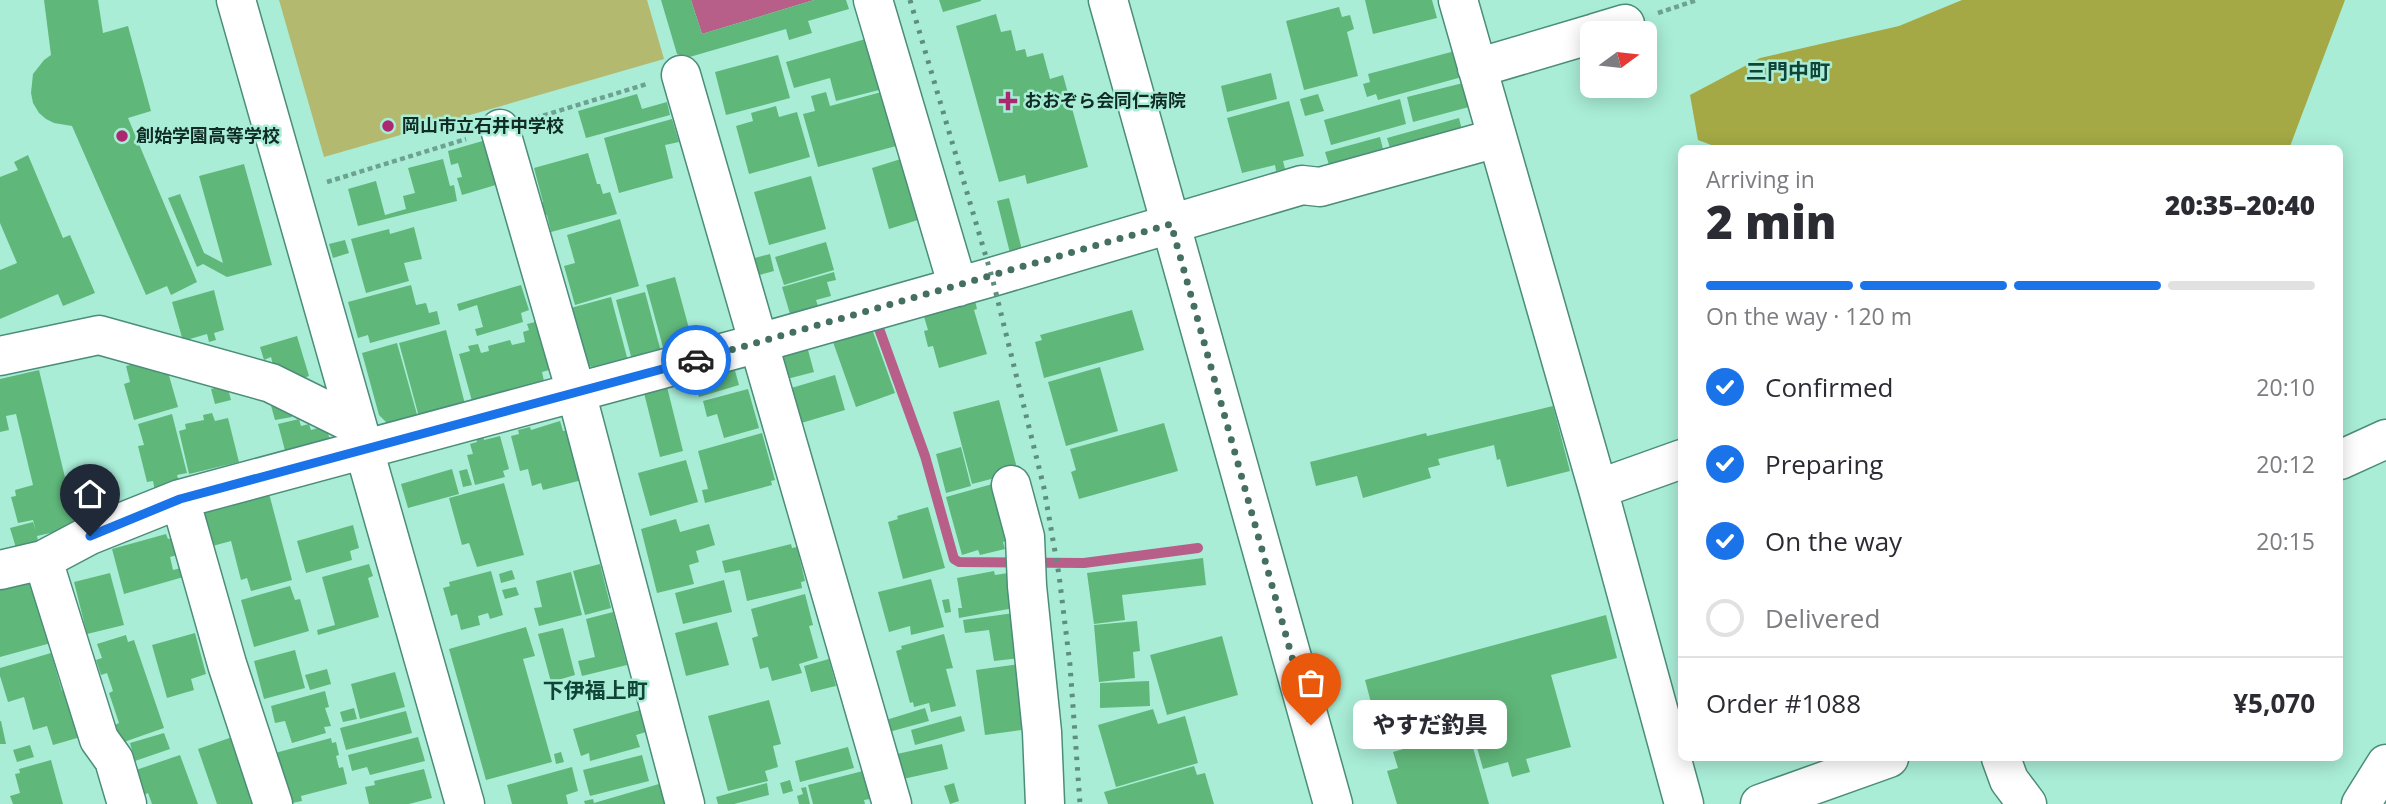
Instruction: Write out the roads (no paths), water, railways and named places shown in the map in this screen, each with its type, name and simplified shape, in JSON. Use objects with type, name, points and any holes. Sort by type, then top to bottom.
[{"type":"main road","points":[[236,0],[464,804]]},
{"type":"main road","points":[[873,0],[958,287]]},
{"type":"main road","points":[[1108,0],[1333,804]]},
{"type":"main road","points":[[1458,0],[1489,65],[1497,138],[1610,485],[1684,804]]},
{"type":"main road","points":[[1489,65],[1580,37]]},
{"type":"main road","points":[[681,75],[892,804]]},
{"type":"main road","points":[[500,129],[576,393],[685,804]]},
{"type":"main road","points":[[0,570],[43,559],[90,536],[180,499],[359,437],[576,393],[958,287],[1302,185],[1320,187],[1497,138]]},
{"type":"main road","points":[[0,356],[99,335],[271,383],[359,437]]},
{"type":"main road","points":[[2343,459],[2386,439]]},
{"type":"main road","points":[[1610,485],[1678,460]]},
{"type":"main road","points":[[1011,485],[1025,537],[1042,732],[1045,804]]},
{"type":"main road","points":[[180,499],[227,664],[272,804]]},
{"type":"main road","points":[[43,559],[99,739],[114,760],[127,804]]},
{"type":"main road","points":[[1760,804],[1881,761]]},
{"type":"main road","points":[[2002,761],[2009,780],[2027,804]]},
{"type":"main road","points":[[2361,804],[2386,764]]},
{"type":"waterway","points":[[877,323],[925,456],[954,559],[959,562],[1084,563],[1198,548]]},
{"type":"railway","points":[[910,0],[992,277],[1044,488],[1059,575],[1070,665],[1080,804]]},
{"type":"place","name":"おおぞら会同仁病院","points":[[1008,101]]},
{"type":"place","name":"岡山市立石井中学校","points":[[388,126]]},
{"type":"place","name":"創始学園高等学校","points":[[122,136]]},
{"type":"place","name":"やすだ釣具","points":[[1311,725]]},
{"type":"district","name":"三門中町","points":[[1788,72]]},
{"type":"district","name":"下伊福上町","points":[[595,691]]}]
